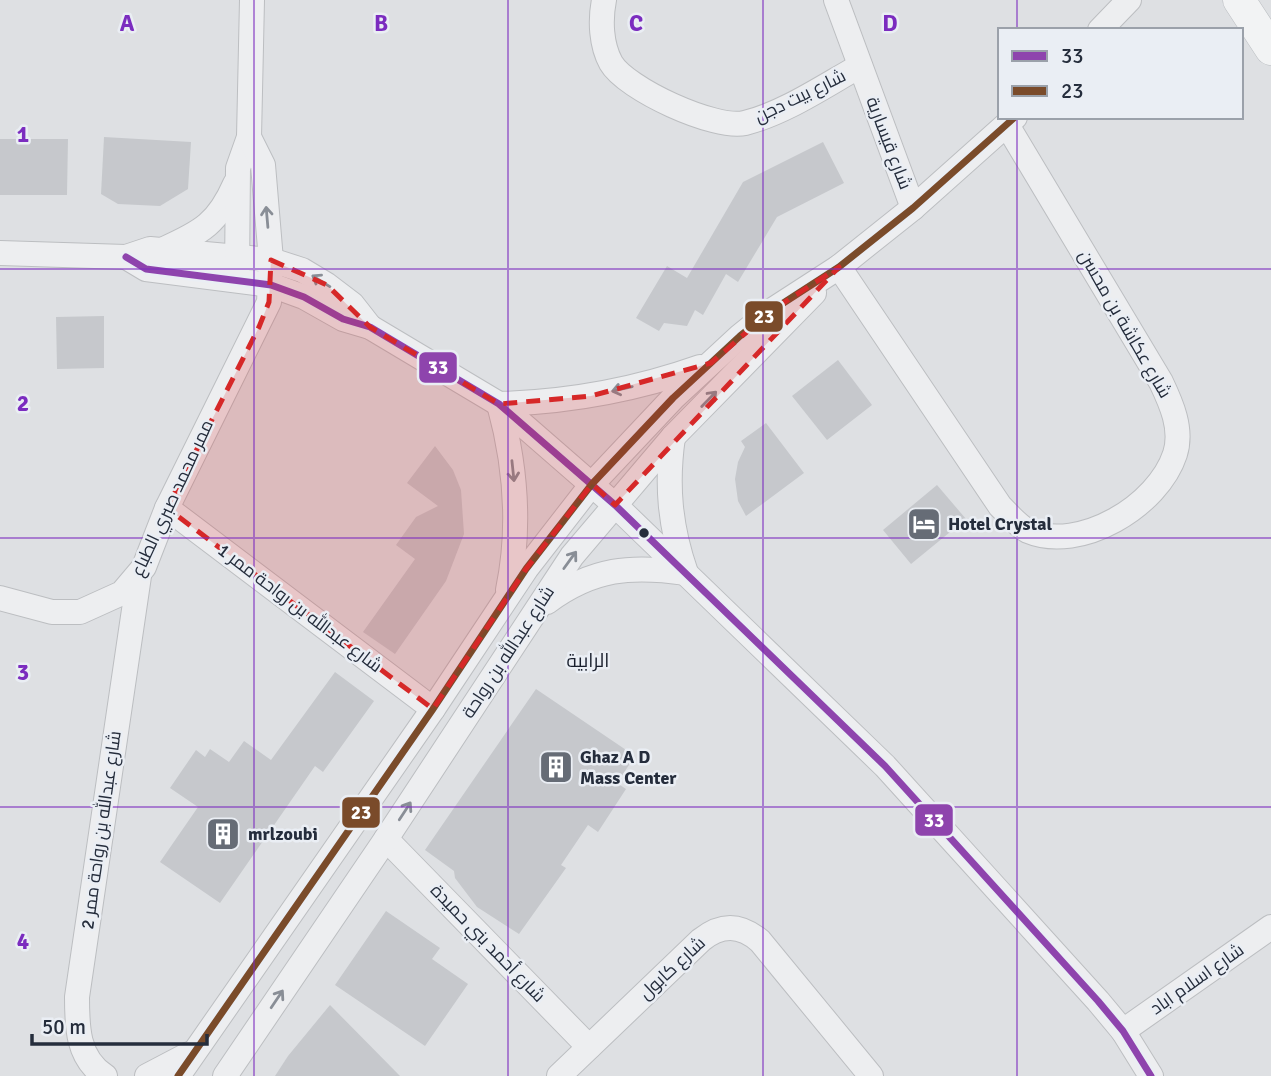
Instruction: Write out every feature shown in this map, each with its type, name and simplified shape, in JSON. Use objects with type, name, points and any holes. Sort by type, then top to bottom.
[{"type":"main road","points":[[1239,0],[1271,50]]},
{"type":"street","points":[[161,250],[194,236],[210,225],[225,208],[238,177],[249,137],[252,0]]},
{"type":"street","name":"شارع بيت دجن","points":[[604,0],[602,39],[612,65],[640,88],[706,120],[742,124],[785,107],[860,66]]},
{"type":"street","name":"شارع قيسارية","points":[[836,0],[914,208]]},
{"type":"street","points":[[1102,28],[1129,0]]},
{"type":"street","name":"شارع عبدالله بن رواحة","points":[[178,1076],[547,540],[592,484],[711,363],[771,311],[839,267],[914,208],[1011,121]]},
{"type":"street","name":"شارع عكاشة بن محسن","points":[[839,267],[1000,506],[1027,530],[1063,538],[1095,530],[1127,514],[1159,482],[1175,453],[1175,415],[1161,382],[1011,121]]},
{"type":"street","name":"ممر محمد صبري الطباع","points":[[0,598],[52,612],[80,612],[122,593],[139,576],[167,508],[259,327],[269,302],[271,260],[262,165],[249,137]]},
{"type":"street","points":[[237,268],[238,177]]},
{"type":"street","points":[[0,253],[126,257],[150,249],[237,268],[370,327],[499,404],[615,505],[885,766],[1123,1031],[1151,1076]]},
{"type":"street","points":[[126,257],[146,269],[237,268],[271,260],[302,270],[327,285],[352,304],[370,327]]},
{"type":"street","name":"شارع عبدالله بن رواحة","points":[[225,1076],[386,839],[572,556],[673,437],[839,267]]},
{"type":"street","points":[[499,404],[591,396],[652,382],[711,363]]},
{"type":"street","points":[[499,404],[512,460],[516,501],[515,544],[506,599]]},
{"type":"street","points":[[673,437],[668,490],[671,519],[686,573]]},
{"type":"street","name":"شارع عبدالله بن رواحة ممر 1","points":[[167,508],[433,709]]},
{"type":"street","points":[[535,611],[568,587],[605,572],[646,567],[686,573]]},
{"type":"street","name":"شارع عبدالله بن رواحة ممر 2","points":[[105,1076],[88,1061],[80,1044],[77,997],[139,576]]},
{"type":"street","name":"شارع أحمد بني حميدة","points":[[386,839],[589,1047]]},
{"type":"street","name":"شارع كابول","points":[[559,1076],[711,932],[724,927],[737,928],[760,941],[871,1076]]},
{"type":"street","name":"شارع اسلام اباد","points":[[1123,1031],[1271,927]]},
{"type":"street","points":[[147,1076],[198,1048]]},
{"type":"highlighted area","points":[[271,260],[327,285],[370,327],[499,404],[591,396],[711,363],[771,311],[839,267],[615,505],[592,484],[526,569],[433,709],[167,508],[259,327],[269,302]]},
{"type":"building","points":[[104,137],[191,142],[188,189],[160,206],[118,204],[101,194]]},
{"type":"building","points":[[0,139],[68,139],[67,195],[0,195]]},
{"type":"building","points":[[823,142],[844,183],[777,217],[738,282],[726,274],[703,315],[695,310],[687,326],[664,323],[659,331],[636,318],[667,266],[687,278],[743,182]]},
{"type":"building","points":[[104,316],[104,368],[57,369],[56,317]]},
{"type":"building","points":[[838,360],[872,405],[827,440],[792,396]]},
{"type":"building","points":[[766,423],[804,473],[746,516],[738,501],[735,479],[738,462],[745,447],[741,441]]},
{"type":"building","points":[[435,446],[453,470],[461,490],[464,534],[446,581],[395,654],[363,632],[415,559],[396,545],[416,517],[438,506],[407,483]]},
{"type":"building","name":"Hotel Crystal","points":[[937,485],[966,519],[911,564],[883,530]]},
{"type":"building","name":"mrlzoubi","points":[[335,672],[374,701],[323,772],[315,766],[220,903],[160,862],[198,807],[170,788],[196,750],[205,757],[210,749],[229,762],[244,741],[271,760]]},
{"type":"building","points":[[536,689],[635,756],[617,783],[626,789],[598,832],[588,825],[561,865],[566,868],[519,934],[477,907],[455,878],[454,871],[425,850]]},
{"type":"building","points":[[386,911],[440,948],[432,959],[468,984],[425,1046],[335,985]]},
{"type":"building","points":[[330,1005],[400,1076],[275,1076]]},
{"type":"transit line","name":"23","points":[[178,1076],[433,709],[526,569],[592,484],[673,398],[740,336],[771,311],[839,267],[913,208],[1013,119]]},
{"type":"transit line","name":"33","points":[[126,257],[146,269],[271,285],[304,297],[343,319],[370,327],[499,404],[615,505],[885,766],[1098,1001],[1123,1031],[1151,1076]]},
{"type":"place","name":"Hotel Crystal","points":[[924,524]]},
{"type":"place","name":"Ghaz A D Mass Center","points":[[556,767]]},
{"type":"place","name":"mrlzoubi","points":[[223,834]]},
{"type":"district","name":"الرابية","points":[[588,661]]}]
